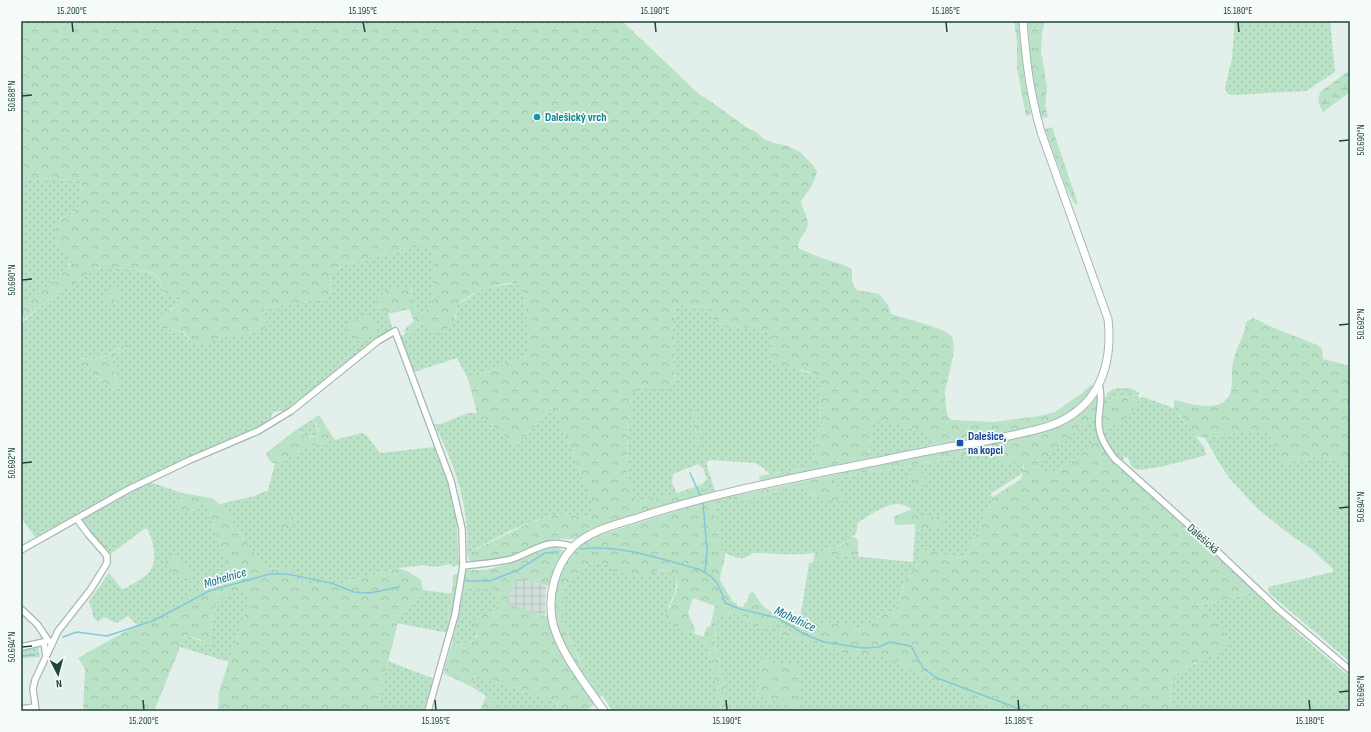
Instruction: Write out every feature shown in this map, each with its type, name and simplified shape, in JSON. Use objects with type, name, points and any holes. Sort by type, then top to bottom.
[{"type":"street","points":[[604,711],[560,642],[553,620],[551,606],[553,586],[561,564],[573,547],[584,539],[607,528],[680,504],[756,486],[1048,427],[1065,420],[1079,410],[1099,385],[1106,365],[1109,347],[1108,319],[1041,132],[1034,108],[1026,58],[1023,21]]},
{"type":"street","points":[[21,550],[129,489],[190,460],[258,431],[291,411],[378,341],[395,331],[451,481],[462,529],[463,566],[455,615],[428,711]]},
{"type":"street","name":"Dalešická","points":[[1099,385],[1102,396],[1098,419],[1100,432],[1103,442],[1114,458],[1202,537],[1278,609],[1350,670]]},
{"type":"street","points":[[21,709],[35,709],[34,684],[46,656],[48,642],[91,588],[107,563],[107,556],[88,534],[77,518]]},
{"type":"street","points":[[463,566],[512,559],[546,544],[564,544],[573,547]]},
{"type":"street","points":[[21,608],[37,624],[48,642]]},
{"type":"street","points":[[21,647],[48,642]]},
{"type":"shaded area","points":[[517,578],[546,586],[545,616],[506,603]]},
{"type":"green space","points":[[21,21],[623,21],[701,96],[746,127],[756,132],[764,139],[788,146],[800,152],[813,165],[817,172],[816,176],[801,201],[808,224],[806,231],[799,241],[798,248],[852,269],[852,282],[856,290],[879,294],[888,305],[891,314],[929,325],[949,334],[954,345],[945,393],[948,417],[952,420],[993,422],[1039,416],[1055,412],[1091,385],[1094,386],[1078,407],[1050,424],[996,437],[936,444],[932,435],[892,423],[872,423],[869,458],[760,481],[759,476],[808,468],[813,463],[819,427],[820,380],[816,375],[810,372],[784,367],[773,362],[770,354],[772,342],[771,338],[765,331],[716,323],[713,319],[712,310],[709,307],[679,306],[675,308],[673,331],[675,385],[663,389],[640,387],[631,393],[626,469],[635,503],[672,495],[702,484],[704,488],[703,495],[602,525],[574,539],[556,539],[544,542],[515,554],[484,562],[470,561],[467,554],[529,523],[562,514],[589,518],[595,511],[556,410],[550,408],[524,438],[516,444],[510,442],[488,421],[477,413],[468,379],[530,354],[531,350],[522,287],[520,283],[495,286],[478,292],[463,300],[457,305],[454,321],[444,330],[433,333],[424,321],[406,333],[404,330],[414,321],[409,309],[388,314],[375,305],[380,293],[411,286],[417,315],[425,312],[429,308],[433,297],[434,260],[432,250],[428,246],[423,245],[343,265],[330,274],[331,291],[322,299],[264,308],[266,326],[263,330],[192,345],[185,333],[177,330],[162,328],[160,325],[160,316],[182,302],[178,296],[167,296],[164,294],[160,280],[157,276],[145,271],[126,268],[106,268],[89,272],[69,290],[63,287],[24,320],[21,310],[70,265],[70,261],[56,241],[55,233],[60,220],[74,212],[79,205],[82,188],[81,181],[21,178]]},
{"type":"green space","points":[[1014,21],[1019,21],[1025,82],[1031,114],[1026,116],[1017,68],[1017,42]]},
{"type":"green space","points":[[1028,21],[1045,21],[1042,33],[1041,51],[1047,87],[1045,106],[1048,117],[1041,118],[1035,94],[1030,58]]},
{"type":"green space","points":[[1235,21],[1330,21],[1335,72],[1306,91],[1232,95],[1227,93],[1225,88],[1232,58]]},
{"type":"green space","points":[[1350,70],[1350,92],[1323,112],[1318,102],[1320,92]]},
{"type":"green space","points":[[1052,127],[1078,204],[1075,204],[1067,190],[1045,129]]},
{"type":"green space","points":[[21,178],[81,181],[81,198],[77,209],[60,219],[57,228],[56,241],[70,261],[67,269],[21,310]]},
{"type":"green space","points":[[423,245],[428,246],[432,251],[434,260],[433,297],[429,308],[425,312],[417,315],[411,286],[375,305],[388,314],[393,330],[288,410],[273,412],[271,419],[266,424],[249,434],[166,469],[162,468],[159,471],[147,476],[35,537],[21,518],[21,324],[63,287],[69,290],[83,276],[93,270],[116,268],[136,270],[152,274],[157,277],[164,294],[180,297],[182,301],[181,303],[170,309],[167,329],[183,333],[189,341],[250,333],[266,326],[264,308],[322,299],[331,291],[330,274],[343,265]],"holes":[[[125,344],[128,348],[112,359],[119,387],[113,390],[96,376],[81,358],[105,356]]]},
{"type":"green space","points":[[520,283],[522,286],[531,350],[530,354],[468,379],[457,358],[414,372],[401,337],[402,336],[424,321],[456,319],[457,305],[483,289]]},
{"type":"green space","points":[[116,285],[119,287],[121,293],[110,307],[105,305],[103,302]]},
{"type":"green space","points":[[679,306],[709,307],[712,310],[713,319],[716,323],[765,331],[771,339],[770,356],[777,364],[816,375],[820,380],[819,427],[813,463],[808,468],[770,474],[755,463],[710,460],[706,463],[715,491],[703,495],[704,488],[702,484],[707,479],[703,468],[698,464],[673,474],[672,483],[677,494],[635,503],[626,469],[631,392],[638,387],[675,385],[673,331],[675,308]]},
{"type":"green space","points":[[367,314],[374,323],[375,335],[354,341],[348,332],[350,321]]},
{"type":"green space","points":[[1253,318],[1317,345],[1322,349],[1323,359],[1350,366],[1350,463],[1317,457],[1287,465],[1279,462],[1279,454],[1265,430],[1205,438],[1195,436],[1174,408],[1174,400],[1189,404],[1207,406],[1222,403],[1228,398],[1231,391],[1232,366],[1234,358],[1244,332],[1246,322]]},
{"type":"green space","points":[[126,344],[128,347],[112,359],[119,387],[113,390],[90,370],[79,365],[78,361],[87,358],[103,357]]},
{"type":"green space","points":[[1117,388],[1129,388],[1140,393],[1137,395],[1111,398],[1103,411],[1103,404],[1108,392]]},
{"type":"green space","points":[[1137,395],[1140,398],[1128,416],[1115,425],[1101,430],[1101,414],[1111,398]]},
{"type":"green space","points":[[1144,397],[1175,409],[1204,447],[1206,455],[1169,465],[1139,470],[1132,467],[1128,458],[1124,457],[1123,462],[1119,459],[1109,448],[1101,430],[1124,419],[1132,412],[1140,398]]},
{"type":"green space","points":[[1096,398],[1098,400],[1096,413],[1040,465],[1038,471],[1039,474],[1046,474],[1062,467],[1099,439],[1101,445],[1111,459],[1254,591],[1221,601],[1199,605],[1199,607],[1221,628],[1229,644],[1221,652],[1186,667],[1172,679],[1170,695],[1174,711],[1003,711],[975,701],[953,685],[934,681],[916,673],[893,659],[863,653],[844,654],[824,645],[778,635],[778,630],[782,628],[790,631],[802,629],[805,624],[815,622],[827,622],[862,630],[874,619],[894,610],[897,607],[907,575],[916,569],[920,551],[925,550],[953,557],[964,557],[981,526],[993,497],[1021,479],[1024,467],[1023,463],[1011,461],[1006,464],[999,461],[996,457],[981,453],[886,470],[863,472],[834,479],[834,485],[845,499],[842,502],[817,497],[800,486],[758,497],[734,500],[733,496],[1037,434],[1054,429],[1077,417]]},
{"type":"green space","points":[[550,408],[556,410],[595,511],[589,518],[574,515],[558,515],[526,524],[467,554],[466,519],[460,487],[449,455],[434,424],[441,424],[468,413],[477,413],[488,421],[510,442],[516,444],[524,438]]},
{"type":"green space","points":[[693,413],[698,413],[699,443],[695,442]]},
{"type":"green space","points":[[1096,413],[1099,439],[1079,456],[1062,467],[1053,472],[1039,474],[1039,465]]},
{"type":"green space","points":[[319,415],[335,440],[304,448],[275,464],[270,461],[266,453],[296,430],[310,437],[319,434],[318,428],[313,419]]},
{"type":"green space","points":[[313,419],[319,434],[316,436],[307,436],[296,430]]},
{"type":"green space","points":[[875,421],[897,424],[932,435],[936,444],[869,458],[872,422]]},
{"type":"green space","points":[[1265,430],[1288,465],[1317,457],[1350,463],[1350,662],[1269,593],[1268,587],[1333,572],[1333,569],[1310,548],[1289,534],[1257,508],[1230,479],[1205,438]]},
{"type":"green space","points":[[361,433],[366,435],[380,453],[434,447],[455,509],[459,565],[452,567],[451,564],[435,567],[424,565],[398,568],[331,586],[305,584],[297,579],[295,574],[282,569],[267,568],[246,543],[242,535],[219,504],[255,496],[268,490],[275,464],[304,448]]},
{"type":"green space","points":[[981,453],[1023,463],[1023,471],[1020,475],[990,494],[993,497],[981,526],[964,557],[953,557],[925,550],[920,551],[916,569],[902,588],[897,607],[894,610],[874,619],[862,630],[827,622],[815,622],[805,624],[802,629],[778,635],[824,645],[844,654],[863,653],[893,659],[934,681],[953,685],[975,701],[1003,711],[729,711],[715,642],[717,620],[721,615],[735,613],[761,628],[772,628],[775,614],[800,619],[809,563],[841,555],[913,562],[915,530],[927,529],[945,517],[919,517],[911,509],[904,505],[889,505],[857,523],[857,529],[852,538],[838,546],[815,553],[753,553],[745,558],[736,558],[725,553],[717,523],[715,505],[708,501],[733,496],[734,500],[758,497],[800,486],[806,488],[814,496],[836,488],[834,485],[834,479],[863,472],[886,470]],"holes":[[[762,661],[800,667],[772,700],[757,695]]]},
{"type":"green space","points":[[919,469],[924,472],[927,481],[923,488],[913,486],[909,481],[909,474]]},
{"type":"green space","points":[[150,482],[182,493],[183,498],[192,511],[201,501],[207,506],[231,577],[231,582],[228,588],[221,592],[212,594],[203,585],[193,590],[186,602],[171,609],[164,619],[147,621],[137,625],[128,616],[116,623],[104,617],[98,622],[94,618],[89,601],[109,573],[122,589],[126,588],[149,572],[153,565],[154,549],[147,529],[144,529],[109,554],[93,536],[82,519]]},
{"type":"green space","points":[[182,493],[211,498],[216,501],[234,522],[246,543],[267,568],[282,569],[291,565],[297,579],[305,584],[331,586],[398,568],[409,572],[421,580],[423,590],[400,614],[380,694],[380,711],[218,711],[219,691],[249,602],[248,593],[237,591],[225,596],[217,604],[212,621],[211,645],[202,645],[201,640],[185,635],[154,711],[83,711],[85,669],[78,658],[137,625],[147,621],[164,619],[171,609],[186,602],[193,590],[203,585],[212,594],[221,592],[228,588],[231,582],[231,577],[207,506],[201,501],[191,511],[185,512],[178,509],[178,503],[183,498]]},
{"type":"green space","points":[[708,501],[715,505],[717,523],[725,552],[725,559],[720,580],[733,602],[737,603],[737,606],[743,607],[747,602],[749,594],[752,592],[763,606],[775,614],[772,628],[761,628],[735,613],[721,615],[717,620],[715,642],[729,711],[721,711],[711,659],[703,637],[707,627],[710,627],[715,606],[693,598],[688,613],[695,629],[694,633],[674,625],[665,618],[676,592],[677,584],[674,576],[668,571],[664,570],[654,572],[647,578],[611,570],[606,564],[593,562],[584,567],[565,585],[561,603],[567,634],[578,658],[602,695],[593,706],[585,710],[561,711],[555,702],[536,694],[475,676],[472,687],[443,673],[451,647],[473,641],[477,636],[476,630],[471,627],[473,619],[492,611],[498,606],[499,600],[493,588],[465,588],[458,620],[449,619],[448,612],[452,594],[453,575],[467,570],[485,570],[512,563],[541,549],[551,547],[556,547],[563,550],[571,556],[583,543],[600,535]],"holes":[[[517,578],[556,588],[554,603],[555,616],[545,616],[506,603]]]},
{"type":"green space","points":[[913,509],[919,517],[945,517],[942,527],[915,530],[915,524],[895,525],[894,517]]},
{"type":"green space","points":[[292,516],[296,518],[296,522],[286,530],[280,525],[281,522]]},
{"type":"green space","points":[[854,537],[858,540],[858,557],[841,556],[813,563],[814,553],[844,544]]},
{"type":"green space","points":[[176,557],[190,571],[191,577],[186,581],[173,572],[166,563],[166,559]]},
{"type":"green space","points":[[593,562],[647,570],[666,571],[672,574],[675,578],[676,586],[668,608],[674,625],[703,637],[711,659],[721,711],[613,711],[585,668],[568,634],[563,617],[561,601],[565,586],[578,572]]},
{"type":"green space","points":[[465,588],[493,588],[499,600],[498,606],[480,617],[477,633],[473,641],[451,647]]},
{"type":"green space","points":[[423,590],[452,594],[448,612],[448,633],[397,623],[400,614]]},
{"type":"green space","points":[[239,591],[248,593],[249,602],[229,662],[180,647],[185,635],[211,645],[212,622],[216,605],[223,597]]},
{"type":"green space","points":[[1254,591],[1300,635],[1350,677],[1350,711],[1174,711],[1170,695],[1172,679],[1186,667],[1197,663],[1227,637],[1219,626],[1199,607],[1199,605],[1221,601]]},
{"type":"green space","points":[[38,646],[40,657],[21,658],[21,650]]},
{"type":"green space","points":[[388,661],[434,679],[424,711],[380,711],[380,694]]},
{"type":"green space","points":[[762,661],[800,667],[799,709],[757,695]]},
{"type":"green space","points":[[475,676],[536,694],[555,702],[561,711],[494,711],[494,701],[472,687]]},
{"type":"green space","points":[[486,696],[494,701],[494,711],[480,711]]},
{"type":"waterway","points":[[690,473],[700,495]]},
{"type":"waterway","points":[[703,502],[707,551],[705,572]]},
{"type":"waterway","name":"Mohelnice","points":[[580,549],[595,548],[625,550],[698,569],[713,578],[719,586],[725,603],[740,609],[778,618],[804,634],[824,642],[863,648],[879,647],[890,642],[911,646],[923,668],[937,678],[1025,711]]},
{"type":"waterway","name":"Mohelnice","points":[[466,581],[490,581],[518,570],[545,553],[558,552]]},
{"type":"waterway","name":"Mohelnice","points":[[63,637],[77,632],[107,636],[155,620],[209,591],[270,574],[287,574],[331,583],[354,592],[370,593],[399,587]]},
{"type":"waterway","name":"Mohelnice","points":[[21,656],[35,655]]},
{"type":"place","name":"Dalešický vrch","points":[[537,117]]},
{"type":"place","name":"Dalešice, na kopci","points":[[960,443]]}]
